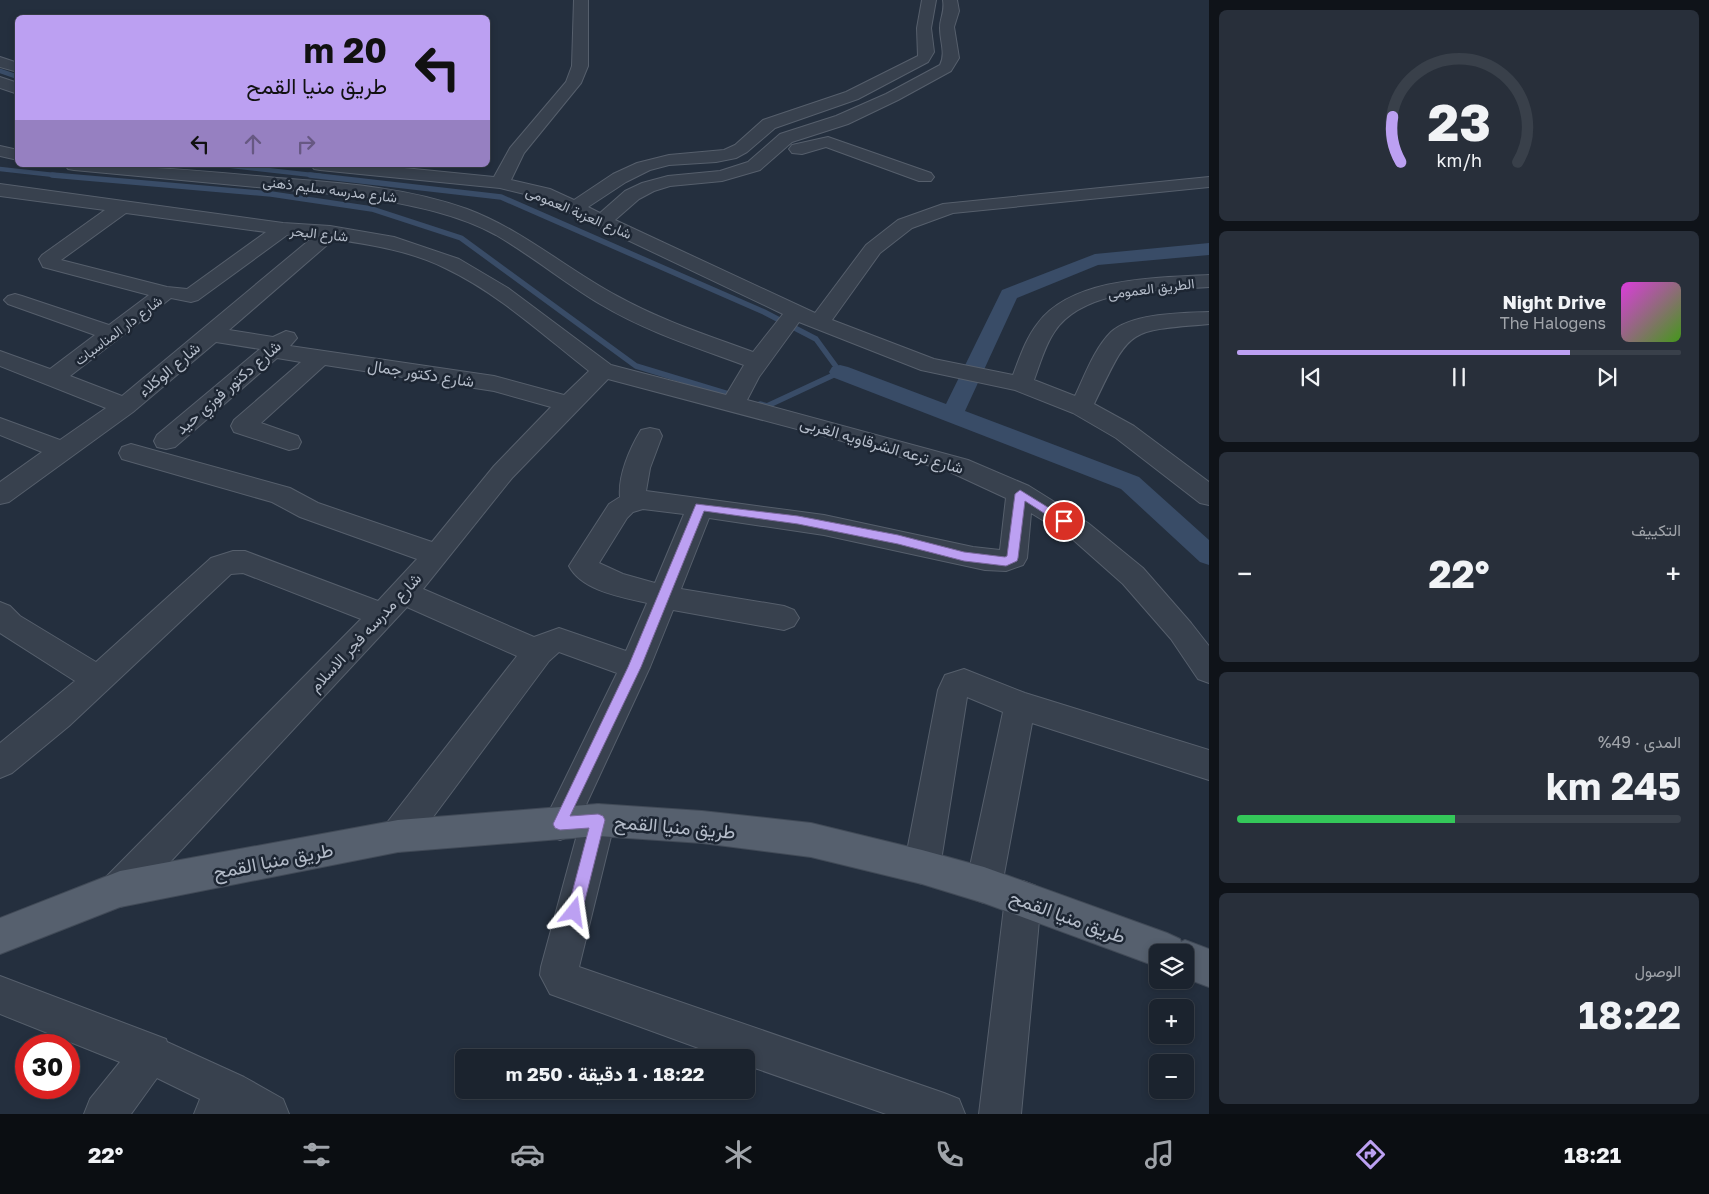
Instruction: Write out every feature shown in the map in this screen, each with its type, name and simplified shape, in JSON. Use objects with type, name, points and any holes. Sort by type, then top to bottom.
[{"type":"main road","name":"طريق منيا القمح","points":[[0,936],[120,889],[398,836],[598,820],[702,827],[811,840],[922,867],[984,886],[1149,945]]},
{"type":"main road","points":[[1194,962],[1209,968]]},
{"type":"street","points":[[500,183],[516,152],[573,83],[580,66],[581,0]]},
{"type":"street","points":[[603,220],[632,195],[648,187],[668,181],[737,173],[754,166],[771,153],[778,144],[801,132],[842,120],[946,68],[951,58],[947,27],[940,4]]},
{"type":"street","points":[[575,208],[614,181],[637,169],[667,160],[724,156],[736,152],[755,133],[769,124],[828,105],[876,85],[923,59],[927,54],[924,23],[940,4]]},
{"type":"street","points":[[0,62],[15,67]]},
{"type":"street","points":[[0,82],[15,88]]},
{"type":"street","points":[[778,144],[802,150],[816,142],[832,143],[925,177]]},
{"type":"street","points":[[0,151],[15,154]]},
{"type":"street","name":"شارع مدرسه سليم ذهنى","points":[[121,167],[168,169],[365,191],[414,200],[459,213],[502,231],[629,312],[652,323],[764,354]]},
{"type":"street","name":"شارع العزبة العمومى","points":[[340,167],[500,183],[543,193],[603,220],[794,314],[929,365],[1021,384],[1081,407],[1153,452],[1209,496]]},
{"type":"street","points":[[819,323],[873,249],[905,224],[950,208],[1209,182]]},
{"type":"street","name":"شارع البحر","points":[[0,190],[283,229],[330,232],[394,243],[452,263],[500,292],[604,370]]},
{"type":"street","points":[[0,209],[25,194]]},
{"type":"street","points":[[121,208],[54,254],[49,259],[50,262],[166,293]]},
{"type":"street","name":"شارع دار المناسبات","points":[[53,378],[166,293],[190,297],[283,229]]},
{"type":"street","name":"شارع الوكلاء","points":[[0,496],[125,406],[330,232]]},
{"type":"street","name":"الطريق العمومى","points":[[1021,384],[1033,353],[1047,326],[1061,312],[1078,302],[1103,293],[1129,288],[1209,281]]},
{"type":"street","points":[[15,300],[112,334]]},
{"type":"street","points":[[733,405],[748,375],[794,314]]},
{"type":"street","points":[[1081,407],[1111,349],[1121,336],[1134,329],[1164,322],[1209,318]]},
{"type":"street","name":"شارع دكتور جمال","points":[[211,334],[280,343],[320,357],[494,384],[569,404]]},
{"type":"street","name":"شارع دكتور فوزي حيد","points":[[166,441],[280,343]]},
{"type":"street","points":[[289,442],[243,426],[320,357]]},
{"type":"street","points":[[0,358],[125,406]]},
{"type":"street","name":"شارع مدرسه فجر الاسلام","points":[[120,889],[383,615],[437,555],[503,472],[604,370]]},
{"type":"street","name":"شارع ترعه الشرقاويه الغربى","points":[[604,370],[896,447],[959,466],[1020,494],[1079,530],[1133,576],[1180,631],[1209,670]]},
{"type":"street","points":[[6,434],[63,451]]},
{"type":"street","points":[[634,501],[632,487],[634,477],[650,436]]},
{"type":"street","points":[[131,453],[281,495],[309,510],[437,555]]},
{"type":"street","points":[[784,618],[620,585],[600,577],[583,566],[618,510],[634,501],[700,506],[798,520],[898,540],[964,557],[1006,561],[1013,558],[1020,494]]},
{"type":"street","points":[[560,824],[635,667],[700,506]]},
{"type":"street","points":[[0,763],[58,716],[221,566],[233,562],[245,562],[383,615]]},
{"type":"street","points":[[403,593],[538,652]]},
{"type":"street","points":[[0,614],[10,624],[98,679]]},
{"type":"street","points":[[398,836],[546,644],[559,640],[635,667]]},
{"type":"street","points":[[922,867],[956,684],[964,682],[1020,705],[1209,765]]},
{"type":"street","points":[[984,886],[1020,705]]},
{"type":"street","points":[[598,820],[560,967],[559,974],[563,981],[944,1114]]},
{"type":"street","points":[[1000,1114],[1023,899]]},
{"type":"street","points":[[0,995],[152,1053],[222,1102],[268,1114]]},
{"type":"street","points":[[105,1114],[152,1053]]},
{"type":"waterway","points":[[0,71],[15,76]]},
{"type":"waterway","points":[[241,167],[321,176]]},
{"type":"waterway","points":[[0,169],[61,176]]},
{"type":"waterway","points":[[52,175],[61,176]]},
{"type":"waterway","points":[[310,175],[501,197],[764,312],[816,339],[840,372],[767,406],[760,404]]},
{"type":"waterway","points":[[61,176],[271,194],[372,209],[461,238],[636,366],[735,396]]},
{"type":"waterway","points":[[952,415],[1009,294],[1095,260],[1209,249]]},
{"type":"waterway","points":[[840,372],[952,415]]},
{"type":"waterway","points":[[952,415],[1130,483],[1209,555]]},
{"type":"route","points":[[574,912],[598,820],[560,824],[635,667],[700,506],[798,520],[898,540],[964,557],[1006,561],[1013,558],[1020,494],[1064,521]]}]
